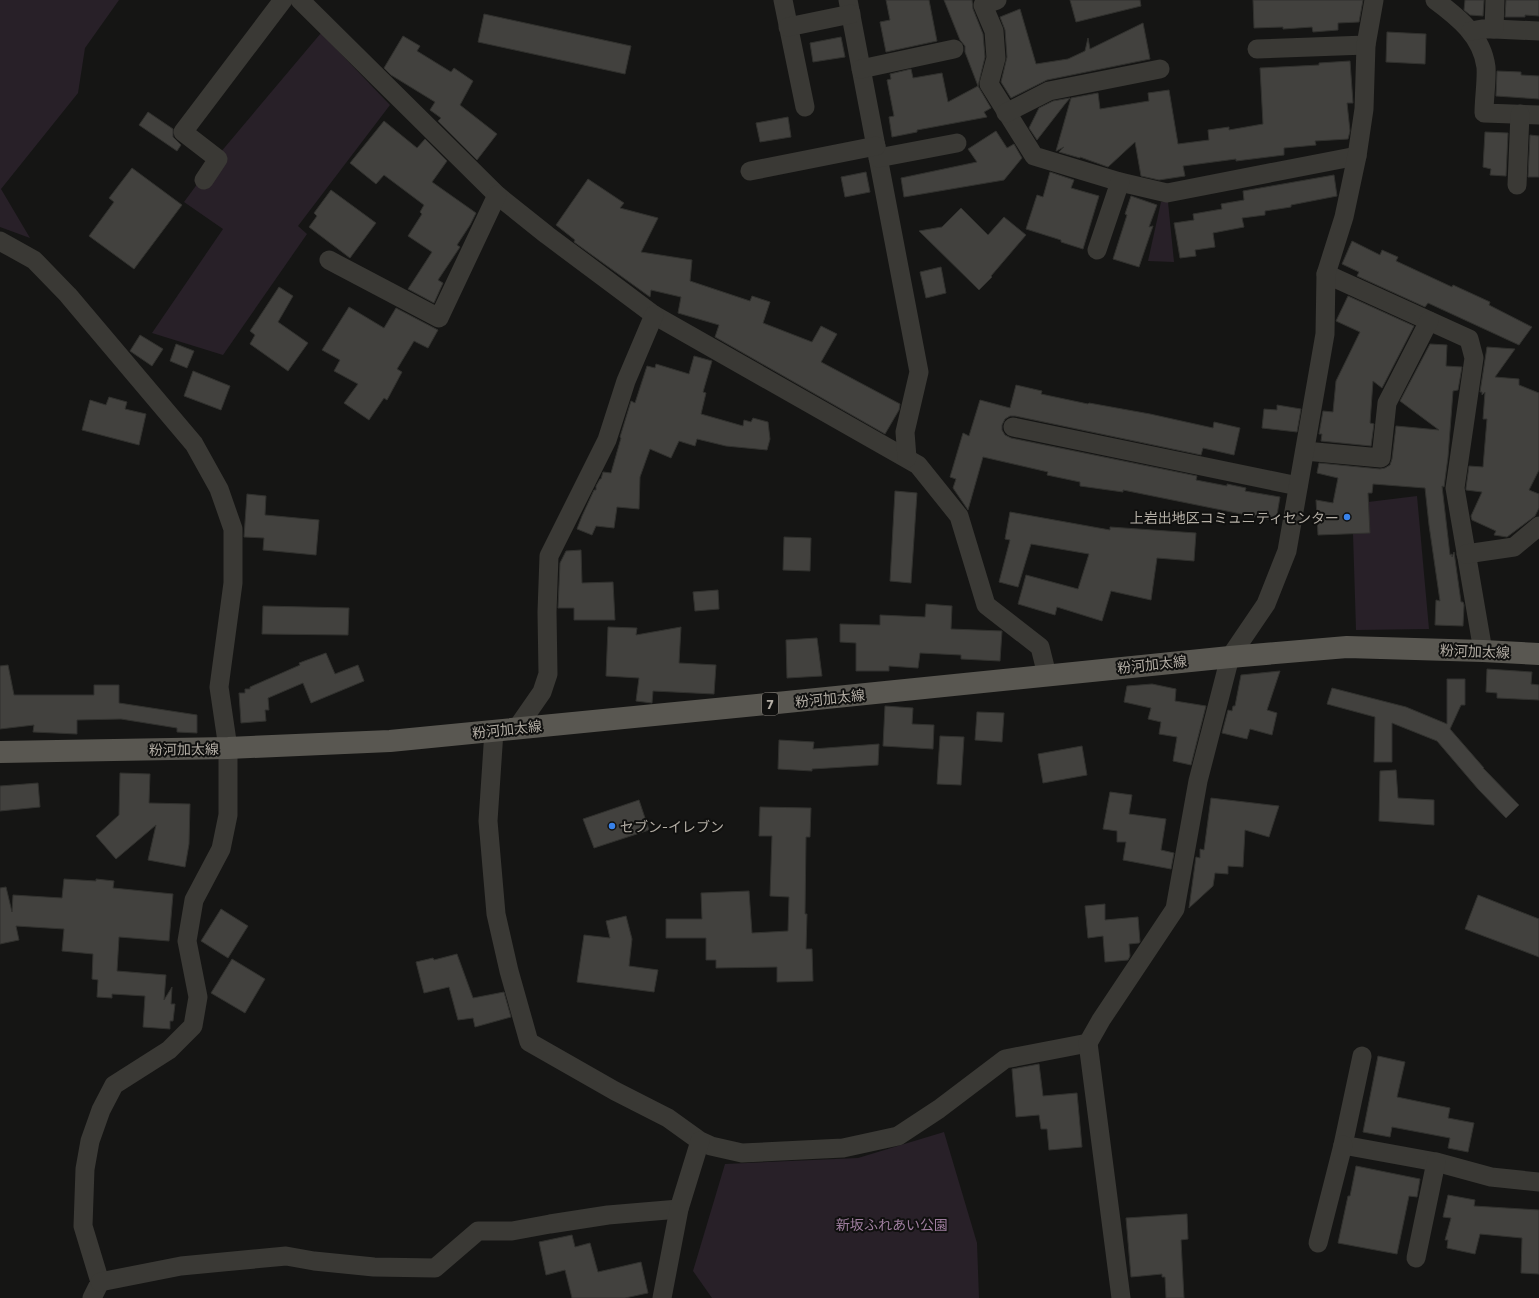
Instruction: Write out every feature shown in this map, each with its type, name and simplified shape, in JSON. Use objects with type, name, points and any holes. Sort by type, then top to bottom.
[{"type":"main road","name":"粉河加太線","points":[[0,752],[228,748],[390,741],[1230,657],[1348,647],[1539,654]]},
{"type":"street","points":[[204,180],[218,159],[183,132],[283,0]]},
{"type":"street","points":[[300,0],[497,195],[547,235],[654,315],[918,465],[959,516],[986,605],[1040,647],[1047,675]]},
{"type":"street","points":[[783,0],[805,107]]},
{"type":"street","points":[[1121,1298],[1088,1043],[1101,1020],[1175,909],[1198,781],[1230,657],[1266,604],[1287,551],[1325,334],[1326,274],[1344,217],[1357,156],[1364,109],[1366,45],[1374,0]]},
{"type":"street","points":[[1435,0],[1449,10],[1471,31],[1480,46],[1486,67],[1484,113],[1539,115]]},
{"type":"street","points":[[1494,29],[1495,0]]},
{"type":"street","points":[[987,2],[994,31],[996,58],[989,84],[1034,156],[1120,182],[1166,193],[1357,156]]},
{"type":"street","points":[[788,27],[849,7],[919,372],[905,432],[907,458]]},
{"type":"street","points":[[1471,31],[1482,29],[1539,31]]},
{"type":"street","points":[[1257,49],[1366,45]]},
{"type":"street","points":[[861,69],[954,49]]},
{"type":"street","points":[[1006,113],[1049,91],[1160,69]]},
{"type":"street","points":[[1517,185],[1520,114]]},
{"type":"street","points":[[750,171],[877,152],[957,143]]},
{"type":"street","points":[[1097,250],[1120,182]]},
{"type":"street","points":[[329,260],[439,318],[497,195]]},
{"type":"street","points":[[0,241],[34,260],[68,295],[194,444],[219,489],[233,529],[233,583],[219,687],[228,748],[228,815],[221,849],[194,900],[187,941],[198,997],[193,1026],[170,1050],[114,1085],[101,1110],[90,1141],[85,1169],[83,1226],[96,1290],[181,1266],[286,1256],[314,1262],[374,1267],[435,1268],[478,1231],[512,1231],[608,1215],[679,1209]]},
{"type":"street","points":[[1326,274],[1469,339],[1474,358],[1455,488],[1483,651]]},
{"type":"street","points":[[517,728],[542,692],[548,674],[547,612],[549,556],[607,440],[626,381],[654,315]]},
{"type":"street","points":[[1305,451],[1381,458],[1387,403],[1429,321]]},
{"type":"street","points":[[1013,427],[1298,486]]},
{"type":"street","points":[[1466,554],[1514,547],[1539,526]]},
{"type":"street","points":[[494,731],[488,821],[496,914],[509,972],[529,1042],[615,1091],[668,1118],[700,1141],[711,1146],[742,1153],[843,1148],[898,1136],[939,1109],[1005,1059],[1088,1043]]},
{"type":"street","points":[[1318,1243],[1343,1145],[1362,1056]]},
{"type":"street","points":[[662,1298],[679,1209],[700,1141]]},
{"type":"street","points":[[1343,1145],[1436,1162],[1491,1177],[1539,1182]]},
{"type":"street","points":[[1416,1258],[1436,1162]]},
{"type":"green space","points":[[0,0],[119,0],[85,48],[78,93],[1,189],[30,238],[0,227]]},
{"type":"green space","points":[[321,33],[390,105],[298,226],[307,234],[223,355],[152,333],[223,229],[184,202],[220,153]]},
{"type":"green space","points":[[1161,202],[1168,202],[1174,262],[1148,261]]},
{"type":"green space","points":[[1417,496],[1429,629],[1356,630],[1353,533],[1368,502]]},
{"type":"green space","name":"新坂ふれあい公園","points":[[944,1132],[977,1243],[979,1298],[712,1298],[693,1271],[725,1164],[858,1158]]},
{"type":"building","points":[[886,0],[929,0],[937,41],[886,52],[880,22],[890,20]]},
{"type":"building","points":[[944,0],[972,0],[973,9],[983,34],[985,57],[978,86],[965,52],[965,46],[960,40]]},
{"type":"building","points":[[1070,0],[1140,0],[1141,6],[1076,22]]},
{"type":"building","points":[[1253,0],[1363,0],[1359,22],[1338,23],[1338,30],[1313,32],[1312,27],[1283,29],[1283,27],[1254,28]]},
{"type":"building","points":[[1465,0],[1484,0],[1483,16],[1470,15],[1464,10]]},
{"type":"building","points":[[1506,0],[1539,0],[1539,16],[1525,15],[1525,17],[1505,17]]},
{"type":"building","points":[[1020,9],[1036,64],[1068,59],[1085,51],[1088,38],[1090,49],[1143,23],[1150,59],[1047,80],[1011,98],[1001,82],[1007,57],[1005,30],[1000,17]]},
{"type":"building","points":[[484,14],[631,46],[625,74],[478,42]]},
{"type":"building","points":[[1387,32],[1426,34],[1425,64],[1386,62]]},
{"type":"building","points":[[403,36],[420,46],[417,51],[451,72],[454,68],[473,81],[460,105],[497,134],[477,160],[438,121],[441,118],[430,110],[435,102],[391,75],[384,68]]},
{"type":"building","points":[[841,37],[845,57],[813,62],[810,43]]},
{"type":"building","points":[[1350,61],[1353,103],[1347,103],[1350,131],[1348,139],[1315,141],[1316,145],[1284,148],[1284,155],[1236,161],[1236,159],[1183,166],[1185,176],[1159,180],[1141,176],[1135,142],[1108,167],[1080,157],[1059,152],[1064,147],[1056,151],[1071,98],[1098,93],[1100,109],[1149,101],[1148,93],[1169,90],[1178,144],[1209,140],[1208,130],[1229,127],[1229,130],[1263,124],[1260,68],[1319,65],[1319,63]]},
{"type":"building","points":[[911,69],[913,78],[942,73],[948,102],[978,86],[991,108],[984,112],[987,117],[917,130],[917,132],[892,137],[889,117],[894,116],[887,80],[891,79],[890,74]]},
{"type":"building","points":[[1497,71],[1521,72],[1521,75],[1539,76],[1539,99],[1496,96]]},
{"type":"building","points":[[1070,98],[1037,140],[1029,128],[1039,108],[1053,101]]},
{"type":"building","points":[[148,112],[173,129],[173,137],[181,145],[177,151],[139,125]]},
{"type":"building","points":[[788,117],[791,137],[760,142],[756,123]]},
{"type":"building","points":[[384,121],[417,148],[425,139],[447,161],[432,182],[476,213],[457,245],[460,247],[438,280],[443,283],[434,303],[408,289],[432,252],[408,236],[422,214],[420,212],[424,205],[384,175],[376,184],[350,163]]},
{"type":"building","points":[[996,131],[1007,148],[1014,144],[1022,158],[1004,180],[904,197],[901,178],[977,162],[968,149]]},
{"type":"building","points":[[1485,132],[1508,133],[1506,176],[1490,175],[1491,169],[1483,167]]},
{"type":"building","points":[[1530,135],[1539,136],[1539,177],[1528,177]]},
{"type":"building","points":[[132,168],[182,205],[134,269],[89,236],[114,202],[109,198]]},
{"type":"building","points":[[866,172],[870,192],[845,197],[841,177]]},
{"type":"building","points":[[1050,172],[1074,180],[1071,188],[1099,196],[1083,249],[1061,242],[1061,240],[1026,229],[1037,195],[1043,197]]},
{"type":"building","points":[[1334,175],[1337,196],[1291,205],[1291,207],[1265,211],[1265,215],[1242,218],[1244,227],[1213,233],[1215,247],[1195,250],[1196,256],[1180,258],[1174,223],[1194,220],[1193,214],[1222,209],[1221,204],[1244,200],[1243,191]]},
{"type":"building","points":[[588,179],[624,203],[620,208],[658,218],[641,252],[692,260],[690,281],[750,301],[752,296],[770,302],[763,323],[812,342],[821,326],[837,334],[821,362],[900,404],[899,410],[885,434],[715,337],[719,325],[678,313],[681,297],[651,290],[650,297],[574,242],[575,240],[556,225]]},
{"type":"building","points":[[331,190],[376,223],[350,258],[309,227],[317,216],[314,213]]},
{"type":"building","points":[[1131,196],[1157,205],[1149,227],[1153,226],[1139,267],[1113,259],[1127,215],[1125,214]]},
{"type":"building","points":[[961,208],[988,235],[1004,217],[1026,235],[991,276],[992,277],[979,290],[919,231],[942,227]]},
{"type":"building","points":[[1352,241],[1380,255],[1382,250],[1398,257],[1396,261],[1452,287],[1453,285],[1490,302],[1489,305],[1532,327],[1519,345],[1428,303],[1425,307],[1357,276],[1359,272],[1342,264]]},
{"type":"building","points":[[941,267],[946,293],[926,298],[920,272]]},
{"type":"building","points":[[279,287],[293,296],[278,322],[308,343],[288,371],[250,344],[255,335],[250,331]]},
{"type":"building","points":[[1348,296],[1414,326],[1382,388],[1373,381],[1370,423],[1374,424],[1371,446],[1321,441],[1322,434],[1319,434],[1323,411],[1333,412],[1336,381],[1360,332],[1336,321]]},
{"type":"building","points":[[349,307],[384,328],[396,308],[438,330],[428,348],[414,341],[397,369],[402,372],[387,400],[384,398],[369,420],[344,403],[358,384],[334,371],[340,360],[322,350]]},
{"type":"building","points":[[140,335],[163,349],[152,366],[130,351]]},
{"type":"building","points":[[176,344],[194,351],[187,368],[170,361]]},
{"type":"building","points":[[1430,344],[1447,345],[1446,366],[1462,367],[1458,390],[1453,391],[1448,457],[1444,487],[1442,486],[1450,555],[1452,554],[1452,557],[1454,552],[1461,602],[1463,602],[1464,605],[1463,626],[1435,625],[1436,600],[1440,601],[1425,488],[1373,484],[1372,493],[1368,493],[1370,533],[1318,535],[1316,500],[1333,503],[1338,478],[1317,473],[1319,463],[1380,469],[1385,468],[1390,465],[1392,459],[1396,426],[1439,430],[1400,401]]},
{"type":"building","points":[[1487,347],[1515,349],[1495,377],[1519,379],[1519,385],[1539,393],[1539,470],[1529,490],[1539,494],[1539,508],[1535,516],[1507,537],[1494,535],[1496,531],[1472,520],[1471,516],[1482,492],[1466,490],[1469,466],[1483,467],[1487,419],[1483,419],[1485,392],[1482,395],[1482,392],[1480,392]]},
{"type":"building","points":[[694,356],[712,361],[703,392],[706,393],[701,414],[743,426],[744,420],[751,422],[753,418],[768,422],[770,439],[767,450],[726,446],[697,439],[695,446],[679,441],[671,458],[650,449],[640,477],[639,509],[617,507],[614,528],[596,526],[592,535],[577,529],[603,472],[611,473],[631,401],[635,403],[647,366],[655,368],[656,364],[689,374]]},
{"type":"building","points":[[193,371],[230,386],[221,410],[184,396]]},
{"type":"building","points":[[1016,385],[1042,391],[1041,394],[1088,404],[1150,414],[1213,428],[1214,422],[1240,428],[1234,455],[1203,448],[1201,455],[1015,416],[1010,416],[1005,419],[1002,425],[1002,430],[1005,435],[1011,438],[1197,476],[1196,480],[1227,486],[1227,484],[1246,488],[1245,491],[1280,497],[1276,521],[1123,490],[1123,492],[1080,486],[1080,482],[1047,475],[1048,472],[983,457],[968,510],[953,488],[956,479],[950,477],[963,433],[969,436],[980,400],[1010,408]]},
{"type":"building","points":[[109,397],[127,402],[125,409],[146,414],[139,445],[82,430],[90,400],[106,405]]},
{"type":"building","points":[[1277,405],[1301,409],[1297,432],[1262,428],[1264,409],[1277,410]]},
{"type":"building","points":[[895,491],[917,493],[911,583],[890,581]]},
{"type":"building","points":[[247,494],[266,496],[265,515],[319,520],[316,555],[263,550],[264,538],[244,537]]},
{"type":"building","points":[[1010,512],[1110,530],[1110,527],[1196,533],[1194,561],[1157,558],[1151,600],[1111,591],[1102,621],[1057,607],[1055,615],[1018,604],[1026,575],[1078,589],[1089,554],[1031,544],[1018,587],[999,582],[1010,540],[1005,539]]},
{"type":"building","points":[[784,537],[811,538],[810,571],[783,570]]},
{"type":"building","points":[[581,550],[582,583],[613,582],[615,620],[574,620],[574,608],[558,608],[560,563],[566,551]]},
{"type":"building","points":[[718,590],[719,609],[695,611],[693,592]]},
{"type":"building","points":[[926,604],[952,606],[951,629],[1002,631],[1000,661],[961,659],[961,655],[920,653],[918,668],[889,666],[889,671],[856,671],[856,643],[840,642],[840,624],[880,625],[880,615],[925,617]]},
{"type":"building","points":[[263,606],[349,608],[348,635],[262,634]]},
{"type":"building","points":[[608,627],[637,628],[636,635],[681,627],[679,663],[716,665],[714,694],[653,691],[652,703],[636,701],[639,678],[606,676]]},
{"type":"building","points":[[817,638],[822,676],[787,678],[786,640]]},
{"type":"building","points":[[326,653],[335,674],[358,665],[364,681],[311,703],[303,683],[268,698],[269,710],[265,710],[266,721],[241,723],[239,693],[245,693],[245,689],[250,689],[250,687],[300,665],[299,663]]},
{"type":"building","points":[[8,665],[14,695],[94,695],[94,685],[119,685],[119,703],[197,715],[197,733],[177,732],[177,728],[121,719],[77,720],[77,734],[33,732],[34,725],[0,729],[0,666]]},
{"type":"building","points":[[1487,669],[1532,672],[1531,684],[1539,685],[1539,700],[1497,698],[1497,693],[1486,692]]},
{"type":"building","points":[[1280,671],[1267,710],[1277,713],[1272,735],[1250,729],[1247,739],[1222,733],[1228,710],[1232,711],[1233,706],[1235,706],[1241,675]]},
{"type":"building","points":[[1447,679],[1465,679],[1465,705],[1461,705],[1450,729],[1483,768],[1519,805],[1506,818],[1478,789],[1437,741],[1392,723],[1392,762],[1374,762],[1375,717],[1327,704],[1332,688],[1406,707],[1447,724]]},
{"type":"building","points":[[1152,684],[1176,689],[1175,701],[1206,706],[1191,765],[1173,761],[1177,737],[1159,734],[1161,722],[1148,719],[1151,708],[1124,702],[1127,686]]},
{"type":"building","points":[[885,706],[913,708],[912,724],[934,725],[933,749],[883,746]]},
{"type":"building","points":[[977,712],[1004,713],[1002,742],[975,740]]},
{"type":"building","points":[[940,736],[964,737],[961,785],[937,784]]},
{"type":"building","points":[[779,740],[814,742],[813,749],[879,744],[878,765],[812,769],[812,771],[778,769]]},
{"type":"building","points":[[1082,746],[1087,775],[1043,783],[1038,754]]},
{"type":"building","points":[[1396,770],[1398,798],[1434,800],[1434,825],[1379,821],[1380,771]]},
{"type":"building","points":[[120,773],[150,774],[149,803],[190,804],[189,844],[185,867],[148,860],[156,825],[116,859],[96,836],[119,815]]},
{"type":"building","points":[[38,783],[40,807],[0,811],[0,786]]},
{"type":"building","points":[[1110,792],[1132,795],[1129,814],[1166,819],[1161,850],[1174,853],[1171,869],[1123,860],[1126,842],[1117,842],[1117,831],[1103,829]]},
{"type":"building","points":[[1211,798],[1279,806],[1269,837],[1245,830],[1243,867],[1228,866],[1228,874],[1215,873],[1213,886],[1189,908],[1196,857],[1200,858],[1200,849],[1204,850]]},
{"type":"building","points":[[639,800],[649,830],[594,848],[583,819]]},
{"type":"building","points":[[760,807],[811,808],[810,837],[806,837],[805,914],[807,914],[806,949],[812,949],[813,981],[777,982],[777,967],[716,968],[716,960],[706,960],[706,938],[666,938],[666,919],[702,919],[701,893],[749,891],[752,933],[788,931],[789,897],[770,896],[772,836],[759,836]]},
{"type":"building","points":[[64,879],[96,881],[96,879],[114,881],[113,888],[173,894],[169,941],[119,937],[117,971],[166,975],[164,1000],[172,987],[171,1004],[175,1004],[173,1021],[170,1021],[170,1029],[143,1027],[145,996],[112,994],[112,998],[97,997],[98,980],[92,979],[93,954],[62,951],[64,929],[16,926],[19,940],[0,944],[0,888],[6,887],[12,912],[13,895],[62,898]]},
{"type":"building","points":[[1478,895],[1539,919],[1539,957],[1465,929]]},
{"type":"building","points":[[1105,904],[1105,920],[1138,917],[1140,942],[1129,944],[1130,956],[1128,960],[1105,962],[1103,936],[1088,938],[1085,906]]},
{"type":"building","points":[[221,909],[248,926],[228,958],[201,941]]},
{"type":"building","points":[[626,916],[632,939],[629,966],[658,970],[654,992],[577,982],[584,935],[610,938],[606,921]]},
{"type":"building","points":[[457,954],[473,998],[504,992],[511,1017],[475,1027],[473,1018],[458,1020],[449,987],[424,993],[416,962],[433,958],[434,960]]},
{"type":"building","points":[[232,959],[265,979],[245,1013],[211,993]]},
{"type":"building","points":[[1378,1056],[1405,1062],[1397,1097],[1450,1108],[1448,1118],[1474,1123],[1468,1152],[1448,1148],[1450,1138],[1392,1127],[1390,1137],[1363,1132]]},
{"type":"building","points":[[1039,1064],[1043,1096],[1077,1093],[1082,1147],[1049,1150],[1047,1129],[1041,1129],[1039,1115],[1016,1117],[1012,1069]]},
{"type":"building","points":[[1356,1166],[1420,1179],[1417,1197],[1409,1196],[1397,1254],[1338,1243]]},
{"type":"building","points":[[1448,1195],[1475,1200],[1474,1206],[1539,1210],[1539,1274],[1521,1273],[1522,1238],[1480,1234],[1475,1254],[1447,1248],[1448,1240],[1445,1240],[1451,1218],[1443,1217]]},
{"type":"building","points":[[1187,1214],[1188,1239],[1181,1240],[1184,1298],[1166,1298],[1165,1277],[1162,1277],[1162,1274],[1131,1277],[1126,1218]]},
{"type":"building","points":[[572,1235],[575,1247],[590,1243],[598,1272],[641,1262],[648,1293],[625,1298],[572,1298],[565,1270],[546,1275],[539,1242]]},
{"type":"place","name":"上岩出地区コミュニティセンター","points":[[1347,517]]},
{"type":"place","name":"セブン-イレブン","points":[[612,826]]}]
